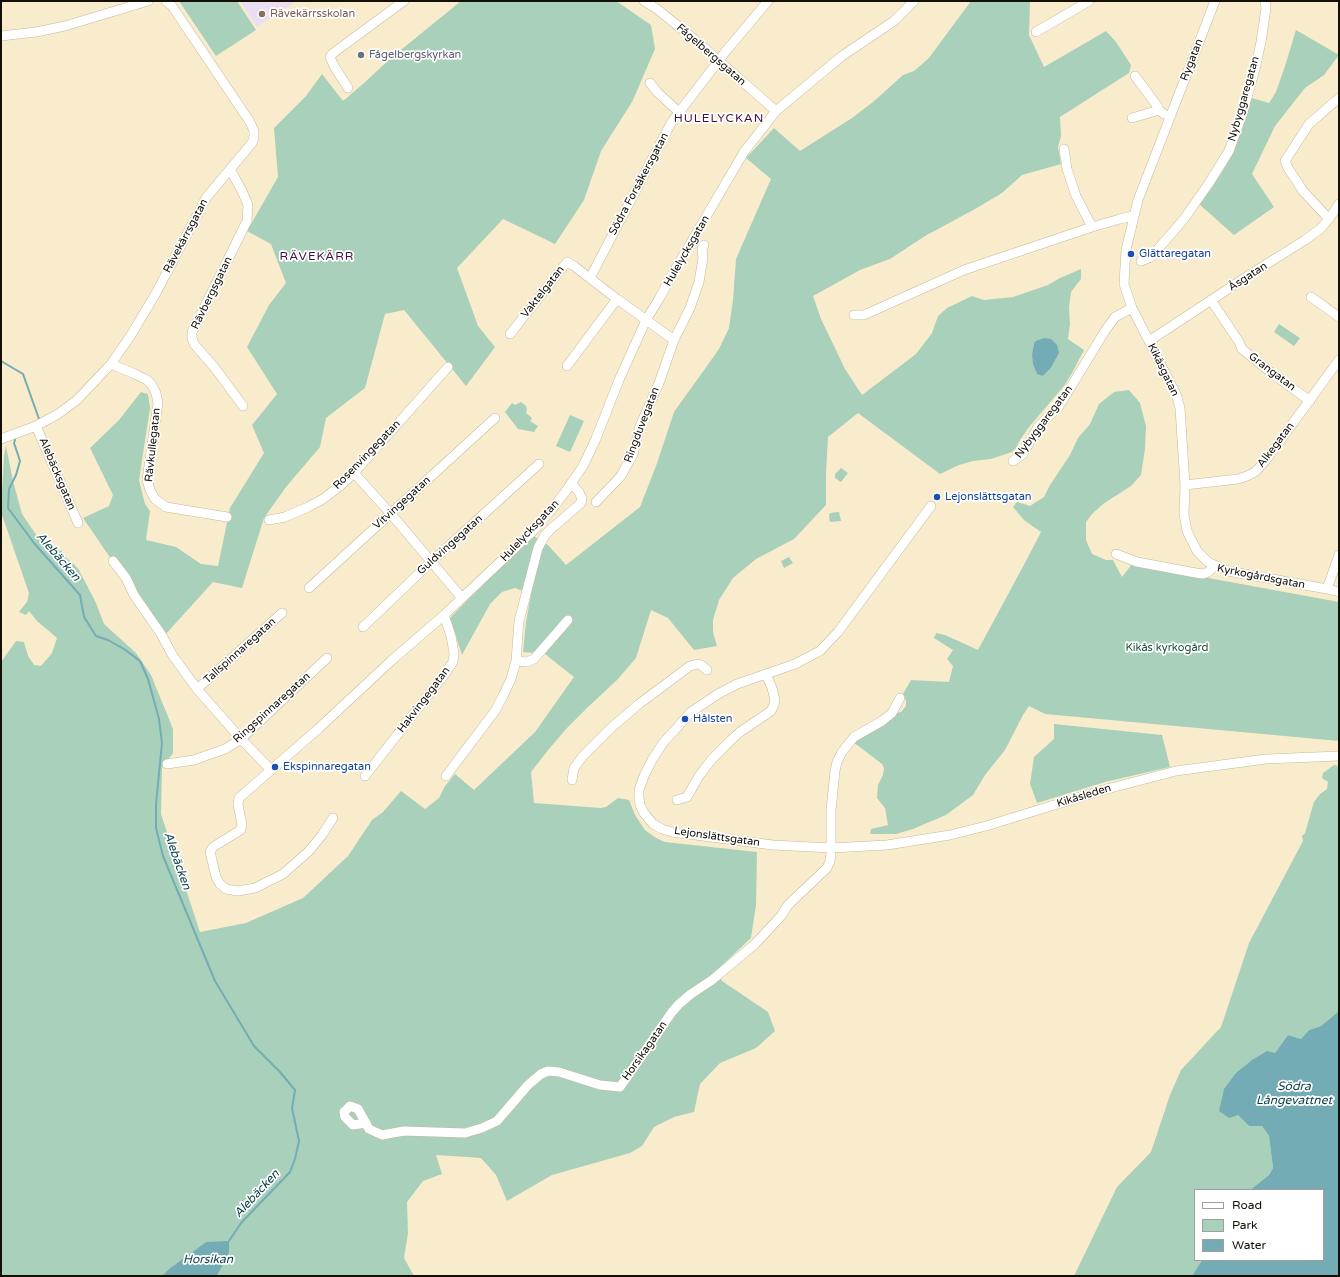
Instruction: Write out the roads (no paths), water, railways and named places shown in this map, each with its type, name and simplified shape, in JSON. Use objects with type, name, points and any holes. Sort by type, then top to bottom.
[{"type":"street","points":[[1,36],[36,32],[65,26],[148,1]]},
{"type":"street","name":"Rävekärrsgatan","points":[[1,439],[36,426],[58,414],[77,400],[111,364],[131,335],[156,293],[206,198],[252,143],[254,131],[250,122],[172,6],[166,1]]},
{"type":"street","points":[[348,88],[330,57],[404,1]]},
{"type":"street","name":"Fågelbergsgatan","points":[[644,1],[694,38],[776,111]]},
{"type":"street","points":[[657,10],[662,1]]},
{"type":"street","name":"Södra Forsåkersgatan","points":[[590,278],[671,123],[768,1]]},
{"type":"street","name":"Hulelycksgatan","points":[[332,818],[322,835],[308,851],[283,874],[255,888],[238,891],[226,889],[220,884],[216,877],[210,852],[213,847],[239,831],[241,828],[242,825],[238,804],[239,798],[444,615],[535,529],[552,509],[583,466],[646,320],[744,152],[776,111],[842,56],[894,21],[914,1]]},
{"type":"street","points":[[1036,32],[1089,1]]},
{"type":"street","name":"Rygatan","points":[[1133,216],[1169,118],[1215,1]]},
{"type":"street","name":"Nybyggaregatan","points":[[1141,261],[1151,256],[1184,219],[1229,152],[1242,115],[1255,69],[1266,8],[1265,1]]},
{"type":"street","points":[[1135,76],[1160,110],[1169,118]]},
{"type":"street","points":[[650,83],[657,92],[679,112]]},
{"type":"street","points":[[1329,219],[1304,191],[1288,168],[1285,161],[1309,124],[1339,98]]},
{"type":"street","points":[[1132,118],[1160,110]]},
{"type":"street","points":[[1064,149],[1067,168],[1076,196],[1092,227]]},
{"type":"street","name":"Rävbergsgatan","points":[[230,169],[248,205],[247,221],[192,332],[192,338],[194,344],[214,367],[243,406]]},
{"type":"street","name":"Åsgatan","points":[[1149,341],[1305,240],[1320,229],[1339,204]]},
{"type":"street","points":[[854,315],[864,315],[963,271],[1092,227],[1120,218],[1133,216]]},
{"type":"street","name":"Kikåsgatan","points":[[1133,216],[1126,250],[1124,284],[1132,308],[1176,394],[1180,408],[1185,485],[1184,514],[1186,531],[1197,550],[1208,562],[1215,566]]},
{"type":"street","name":"Ringduvegatan","points":[[596,502],[621,476],[633,454],[640,426],[659,383],[674,340],[690,308],[699,282],[703,258],[702,249],[704,245]]},
{"type":"street","name":"Vaktelgatan","points":[[510,334],[567,262],[674,340]]},
{"type":"street","points":[[1311,296],[1339,317]]},
{"type":"street","points":[[568,366],[617,299]]},
{"type":"street","name":"Grangatan","points":[[1211,300],[1239,342],[1242,349],[1273,374],[1310,400]]},
{"type":"street","name":"Nybyggaregatan","points":[[1013,461],[1023,454],[1038,428],[1064,398],[1115,317],[1132,308]]},
{"type":"street","name":"Alkegatan","points":[[1185,485],[1238,479],[1255,472],[1266,460],[1339,360]]},
{"type":"street","name":"Rävkullegatan","points":[[111,364],[148,380],[156,393],[158,403],[147,480],[150,490],[157,502],[166,507],[227,517]]},
{"type":"street","name":"Rosenvingegatan","points":[[269,520],[291,514],[308,507],[323,499],[340,486],[354,473],[448,367]]},
{"type":"street","name":"Vitvingegatan","points":[[309,588],[495,418]]},
{"type":"street","name":"Alebäcksgatan","points":[[36,426],[78,523]]},
{"type":"street","name":"Guldvingegatan","points":[[363,627],[539,464]]},
{"type":"street","points":[[354,473],[462,598]]},
{"type":"street","points":[[446,776],[495,711],[511,679],[516,661],[519,621],[538,548],[545,535],[580,503],[582,499],[579,492],[571,483]]},
{"type":"street","name":"Lejonslättsgatan","points":[[831,848],[773,845],[672,832],[662,829],[653,824],[644,813],[638,797],[640,786],[652,760],[663,743],[688,716],[704,703],[737,684],[795,664],[820,651],[838,632],[931,506]]},
{"type":"street","name":"Kyrkogårdsgatan","points":[[1116,554],[1138,562],[1196,573],[1203,574],[1215,566],[1228,571],[1339,592]]},
{"type":"street","points":[[1327,589],[1339,555]]},
{"type":"street","points":[[114,561],[126,578],[134,595],[161,634],[173,656],[197,689],[241,739],[271,770]]},
{"type":"street","name":"Tallspinnaregatan","points":[[197,689],[282,613]]},
{"type":"street","name":"Hakvingegatan","points":[[365,776],[453,662],[454,653],[452,636],[444,615]]},
{"type":"street","points":[[516,661],[527,662],[534,659],[568,620]]},
{"type":"street","name":"Ringspinnaregatan","points":[[167,764],[194,760],[225,748],[241,739],[327,658]]},
{"type":"street","points":[[572,780],[574,768],[583,756],[612,727],[639,704],[690,666],[698,664],[707,670]]},
{"type":"street","points":[[677,800],[687,797],[712,760],[730,741],[740,732],[773,709],[774,700],[772,688],[766,674]]},
{"type":"street","points":[[831,848],[831,810],[837,762],[842,752],[854,737],[882,721],[892,712],[900,698]]},
{"type":"street","name":"Kikåsleden","points":[[831,848],[887,845],[950,835],[986,826],[1103,790],[1176,772],[1266,759],[1339,756]]},
{"type":"street","name":"Horsikagatan","points":[[366,1123],[369,1129],[382,1135],[404,1131],[465,1133],[482,1128],[497,1121],[528,1085],[541,1074],[548,1071],[559,1072],[600,1085],[620,1087],[679,1004],[712,980],[763,936],[781,916],[788,905],[827,868],[830,861],[831,848]]},
{"type":"water","points":[[1044,338],[1051,339],[1057,345],[1059,353],[1051,368],[1043,376],[1037,374],[1033,364],[1032,354],[1034,343]]},
{"type":"water","name":"Södra Långevattnet","points":[[1339,1011],[1339,1276],[1192,1276],[1201,1261],[1324,1261],[1324,1189],[1251,1189],[1269,1175],[1273,1168],[1269,1136],[1262,1126],[1249,1126],[1238,1115],[1229,1118],[1219,1111],[1224,1089],[1236,1073],[1252,1060],[1267,1051],[1275,1053],[1288,1035],[1301,1039],[1309,1030],[1321,1026]]},
{"type":"water","name":"Horsikan","points":[[229,1241],[229,1253],[217,1276],[162,1276],[170,1268],[206,1242]]},
{"type":"waterway","name":"Alebäcken","points":[[1,361],[23,374],[39,419]]},
{"type":"waterway","name":"Alebäcken","points":[[15,440],[14,443],[20,461],[16,475],[9,489],[8,508],[34,543],[80,595],[84,617],[96,636],[108,640],[124,649],[140,661],[148,679],[159,719],[162,743],[156,804],[156,828],[163,856],[215,981],[254,1046],[280,1072],[295,1090],[292,1108],[299,1141],[290,1172],[241,1223],[229,1241]]},
{"type":"place","name":"Rävekärrsskolan","points":[[262,14]]},
{"type":"place","name":"Fågelbergskyrkan","points":[[361,55]]},
{"type":"place","name":"Glättaregatan","points":[[1131,254]]},
{"type":"place","name":"Lejonslättsgatan","points":[[937,497]]},
{"type":"place","name":"Hålsten","points":[[685,719]]},
{"type":"place","name":"Ekspinnaregatan","points":[[275,767]]},
{"type":"district","name":"HULELYCKAN","points":[[719,119]]},
{"type":"district","name":"RÄVEKÄRR","points":[[317,257]]},
{"type":"park label","name":"Kikås kyrkogård","points":[[1167,648]]}]
